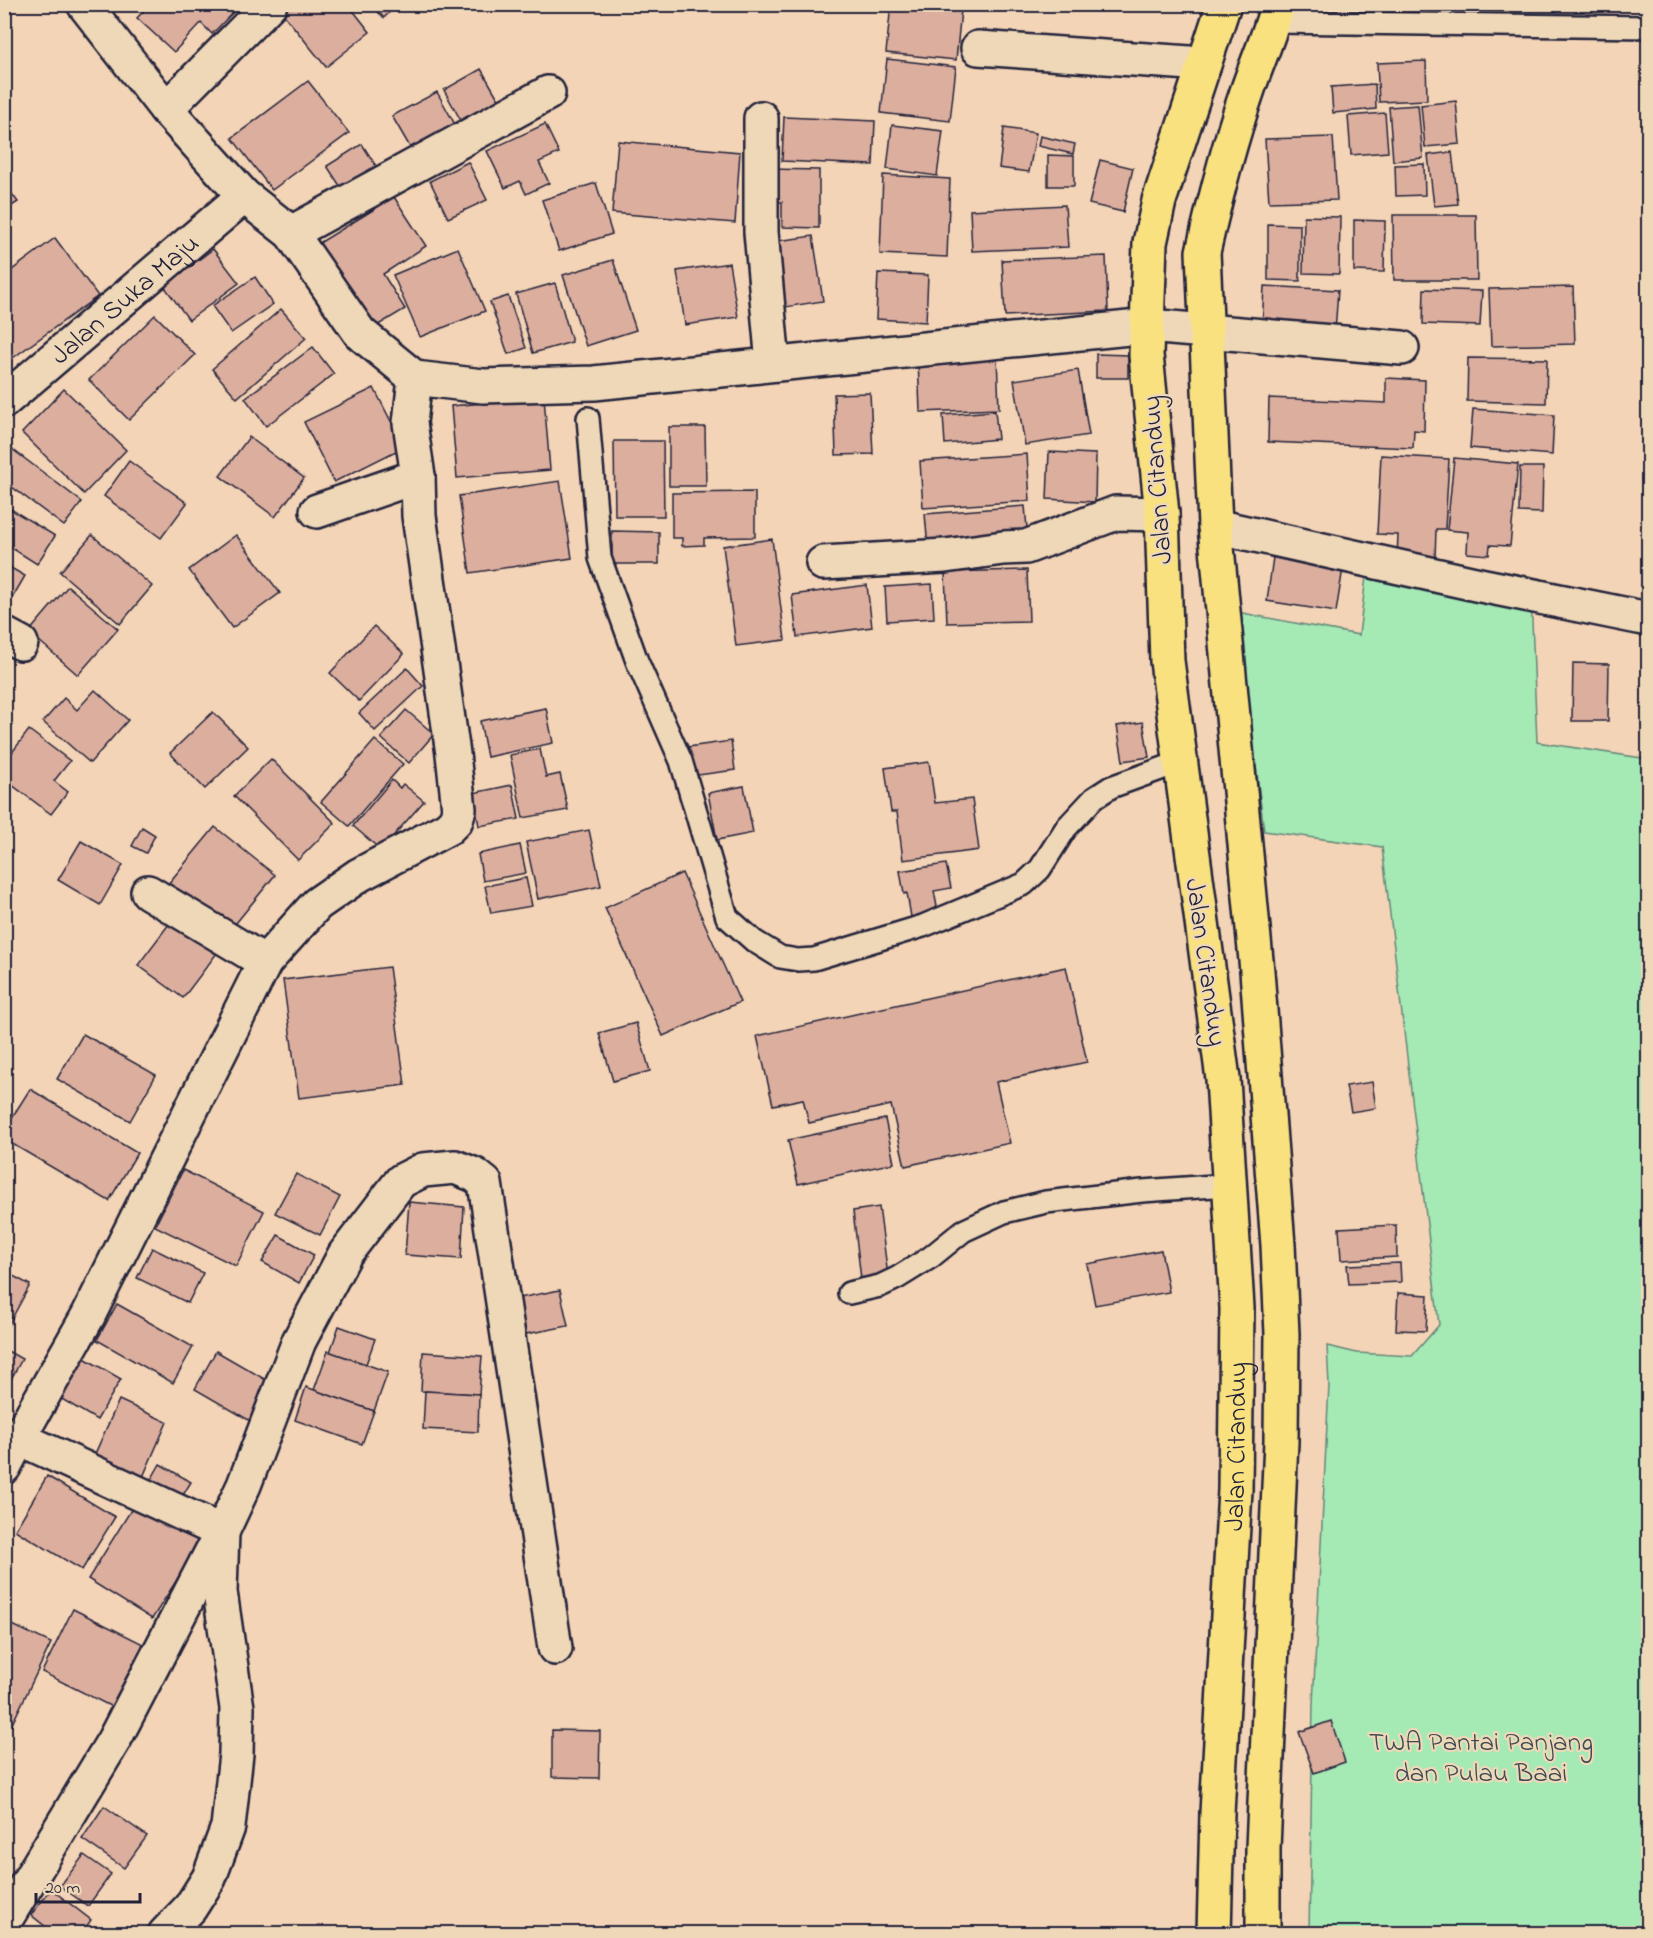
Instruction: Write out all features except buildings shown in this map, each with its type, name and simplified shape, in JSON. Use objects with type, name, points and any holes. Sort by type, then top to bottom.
[{"type":"main road","name":"Jalan Citanduy","points":[[1214,1934],[1218,1802],[1235,1490],[1237,1308],[1223,1080],[1167,661],[1162,514],[1146,355],[1150,243],[1158,201],[1224,4]]},
{"type":"main road","name":"Jalan Citanduy","points":[[1263,1934],[1263,1848],[1281,1441],[1282,1334],[1278,1245],[1257,971],[1215,526],[1203,252],[1246,93],[1276,13]]},
{"type":"main road","points":[[1230,1570],[1275,1569]]},
{"type":"street","points":[[84,4],[166,109],[244,196],[291,233],[360,333],[415,378],[483,386],[594,383],[1148,326],[1401,348]]},
{"type":"street","points":[[166,109],[270,4]]},
{"type":"street","points":[[978,48],[1203,64]]},
{"type":"street","points":[[291,233],[548,93]]},
{"type":"street","points":[[761,118],[761,232],[772,364]]},
{"type":"street","name":"Jalan Suka Maju","points":[[4,401],[244,196]]},
{"type":"street","points":[[4,1467],[17,1427],[88,1317],[265,962],[317,904],[359,875],[448,828],[456,820],[459,809],[453,754],[419,516],[418,476],[410,423],[415,378]]},
{"type":"street","points":[[317,511],[418,476]]},
{"type":"street","points":[[823,563],[945,556],[1026,547],[1116,513],[1162,514]]},
{"type":"street","points":[[1215,526],[1480,585],[1648,619]]},
{"type":"street","points":[[148,892],[265,962]]},
{"type":"street","points":[[4,1922],[114,1740],[222,1532],[244,1485],[299,1341],[345,1254],[401,1181],[423,1170],[455,1167],[476,1175],[485,1183],[555,1648]]},
{"type":"street","points":[[17,1427],[222,1532]]},
{"type":"street","points":[[165,1934],[190,1908],[209,1878],[228,1827],[236,1754],[237,1708],[220,1592],[222,1532]]},
{"type":"lane","points":[[1276,13],[1648,27]]},
{"type":"lane","points":[[588,418],[600,558],[637,661],[681,761],[727,917],[766,950],[780,957],[798,960],[814,959],[923,926],[1024,884],[1036,875],[1066,828],[1094,798],[1111,787],[1180,762]]},
{"type":"lane","points":[[849,1293],[880,1286],[897,1278],[931,1257],[963,1231],[1004,1212],[1046,1202],[1142,1191],[1228,1185]]},
{"type":"green space","name":"TWA Pantai Panjang dan Pulau Baai","points":[[1368,560],[1531,596],[1537,742],[1648,759],[1648,1933],[1309,1933],[1313,1704],[1329,1385],[1327,1346],[1357,1353],[1412,1356],[1439,1325],[1382,847],[1264,831],[1237,612],[1359,635]]}]
